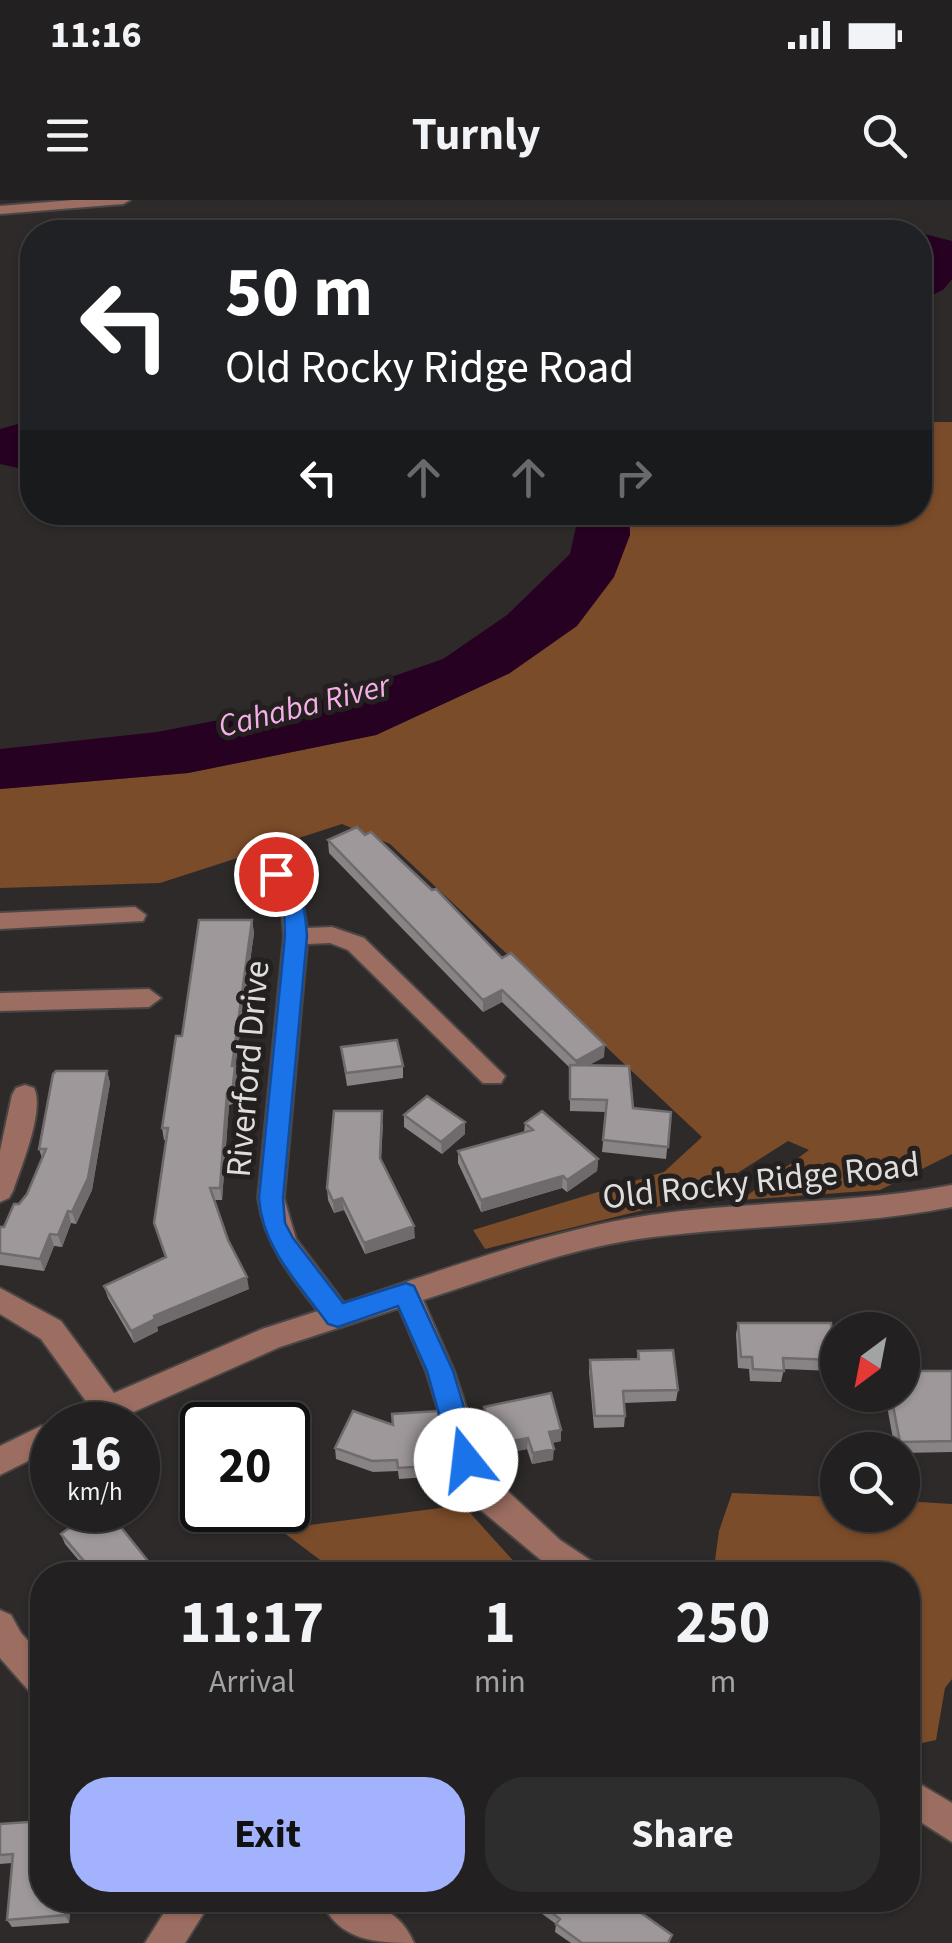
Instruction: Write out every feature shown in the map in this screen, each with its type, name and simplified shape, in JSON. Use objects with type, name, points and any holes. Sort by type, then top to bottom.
[{"type":"street","points":[[0,210],[122,200]]},
{"type":"street","name":"Riverford Drive","points":[[276,874],[294,906],[296,936],[271,1198],[272,1223],[338,1316]]},
{"type":"street","points":[[0,921],[135,915]]},
{"type":"street","points":[[296,936],[332,935],[356,944],[492,1076]]},
{"type":"street","points":[[0,1002],[149,998]]},
{"type":"street","points":[[0,1191],[18,1136],[24,1095]]},
{"type":"street","name":"Old Rocky Ridge Road","points":[[122,1402],[272,1338],[536,1252],[650,1226],[885,1210],[952,1196]]},
{"type":"street","points":[[406,1293],[440,1371],[475,1480],[487,1496],[567,1562]]},
{"type":"street","points":[[0,1300],[51,1330],[104,1402]]},
{"type":"street","points":[[0,1462],[30,1446]]},
{"type":"street","points":[[0,1626],[9,1644],[30,1667]]},
{"type":"street","points":[[920,1802],[952,1824]]},
{"type":"street","points":[[163,1943],[185,1912]]},
{"type":"street","points":[[355,1912],[396,1943]]},
{"type":"shaded area","points":[[932,422],[952,422],[952,1154],[880,1190],[741,1200],[809,1150],[788,1141],[701,1196],[485,1249],[473,1230],[664,1172],[702,1137],[390,844],[342,824],[160,883],[0,888],[0,789],[188,773],[376,735],[510,673],[630,535],[630,525],[932,525]]},
{"type":"shaded area","points":[[732,1493],[820,1496],[820,1532],[920,1532],[920,1502],[952,1504],[952,1679],[945,1688],[936,1740],[920,1743],[920,1562],[715,1562],[719,1531]]},
{"type":"shaded area","points":[[463,1505],[514,1562],[323,1562],[283,1532],[310,1532],[310,1525]]},
{"type":"water","points":[[932,236],[952,241],[952,279],[932,296]]},
{"type":"water","points":[[20,423],[20,468],[0,464],[0,429]]},
{"type":"water","name":"Cahaba River","points":[[576,525],[630,525],[630,535],[614,577],[577,626],[510,673],[376,735],[188,773],[0,789],[0,749],[157,732],[331,698],[443,659],[507,615],[570,554]]},
{"type":"building","points":[[357,827],[365,835],[371,832],[432,890],[436,889],[502,958],[511,953],[605,1045],[576,1061],[502,990],[483,1000],[328,840]]},
{"type":"building","points":[[199,920],[252,920],[232,1066],[233,1085],[227,1093],[220,1188],[210,1188],[228,1240],[247,1277],[154,1316],[155,1319],[131,1331],[104,1286],[166,1257],[154,1223],[168,1128],[162,1128],[176,1036],[182,1036]]},
{"type":"building","points":[[397,1040],[403,1066],[346,1073],[341,1047]]},
{"type":"building","points":[[570,1065],[629,1066],[633,1108],[671,1112],[668,1147],[603,1140],[607,1100],[570,1099]]},
{"type":"building","points":[[56,1071],[107,1071],[88,1178],[58,1235],[50,1234],[40,1259],[0,1253],[0,1227],[4,1227],[14,1204],[19,1204],[27,1194],[46,1149],[39,1149]]},
{"type":"building","points":[[427,1096],[465,1122],[441,1142],[404,1115]]},
{"type":"building","points":[[334,1111],[382,1111],[380,1158],[414,1226],[364,1243],[342,1198],[333,1201],[327,1188]]},
{"type":"building","points":[[542,1111],[598,1159],[567,1180],[563,1176],[481,1200],[458,1151],[533,1130],[525,1123]]},
{"type":"building","points":[[738,1323],[820,1323],[820,1359],[783,1358],[784,1371],[753,1369],[752,1357],[741,1357]]},
{"type":"building","points":[[673,1350],[678,1390],[623,1391],[625,1416],[595,1416],[590,1360],[639,1359],[638,1351]]},
{"type":"building","points":[[920,1371],[952,1371],[952,1441],[920,1442],[920,1432],[898,1432],[894,1412],[920,1412]]},
{"type":"building","points":[[551,1393],[561,1430],[549,1432],[554,1449],[533,1453],[528,1438],[494,1445],[484,1407]]},
{"type":"building","points":[[353,1411],[393,1425],[392,1414],[438,1411],[443,1465],[398,1468],[397,1460],[372,1461],[335,1448]]},
{"type":"building","points":[[125,1532],[149,1562],[85,1562],[61,1534]]},
{"type":"building","points":[[30,1822],[30,1912],[65,1912],[65,1915],[7,1920],[13,1854],[0,1855],[0,1824]]},
{"type":"building","points":[[551,1912],[640,1912],[672,1935],[668,1943],[582,1943],[556,1924],[560,1919]]},
{"type":"route","points":[[276,874],[294,906],[296,936],[271,1198],[272,1223],[338,1316],[406,1293],[440,1371],[466,1460]]}]
